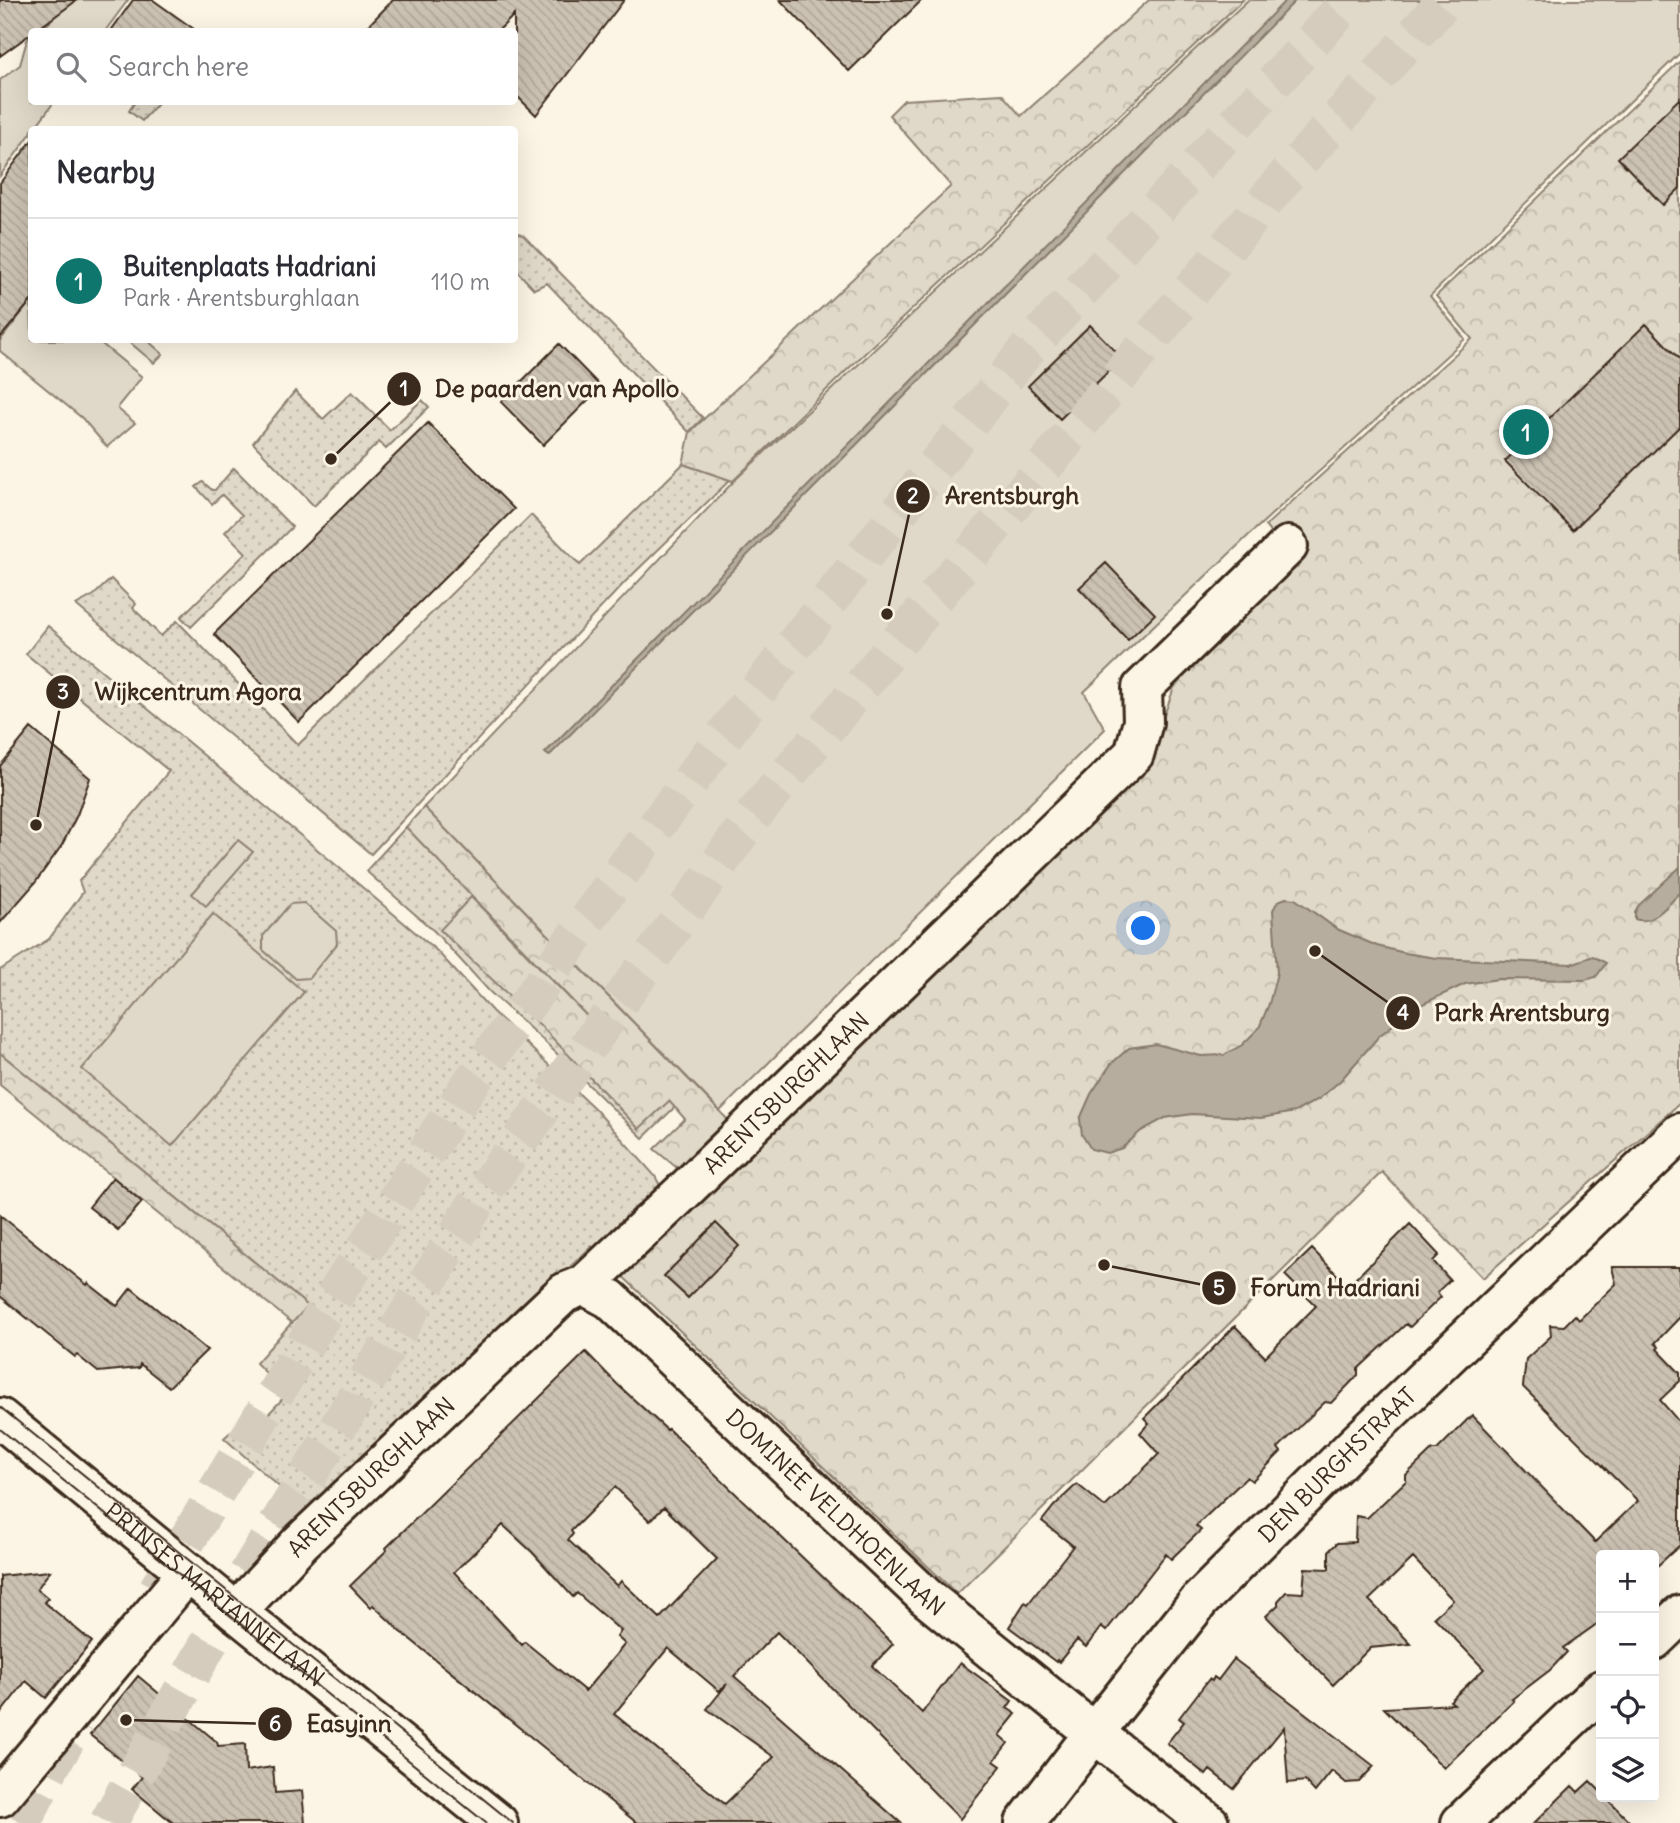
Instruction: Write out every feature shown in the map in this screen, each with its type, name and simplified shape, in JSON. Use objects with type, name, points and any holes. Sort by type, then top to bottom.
[{"type":"street","name":"ARENTSBURGHLAAN","points":[[236,1612],[300,1543],[564,1293],[584,1285],[687,1189],[1134,754],[1143,722],[1142,688],[1288,547]]},
{"type":"street","name":"DEN BURGHSTRAAT","points":[[1025,1823],[1200,1601],[1354,1446],[1680,1133]]},
{"type":"street","name":"DOMINEE VELDHOENLAAN","points":[[584,1285],[610,1299],[926,1597],[1209,1823]]},
{"type":"street","name":"PRINSES MARIANNELAAN","points":[[0,1418],[498,1823]]},
{"type":"street","points":[[0,1797],[188,1572]]},
{"type":"street","points":[[1659,1635],[1680,1615]]},
{"type":"street","points":[[1461,1823],[1596,1695]]},
{"type":"green space","points":[[57,0],[128,0],[107,28],[43,28],[50,22]]},
{"type":"green space","points":[[1149,0],[1243,0],[847,370],[733,481],[683,464],[690,432],[951,186],[889,115],[904,100],[1002,94],[1021,116]]},
{"type":"green space","points":[[1248,0],[1680,0],[1680,53],[1430,296],[1465,339],[1249,535],[1084,692],[1105,729],[720,1111],[424,807],[735,480]]},
{"type":"green space","points":[[27,40],[28,105],[52,105],[36,126],[28,126],[28,137],[0,176],[0,80],[20,65]]},
{"type":"green space","points":[[1680,61],[1680,1103],[1483,1278],[1382,1172],[957,1594],[617,1271],[1161,724],[1181,668],[1274,537],[1265,526],[1472,339],[1436,296]]},
{"type":"green space","points":[[133,105],[156,105],[142,121],[129,111]]},
{"type":"green space","points":[[518,233],[703,418],[689,432],[547,283],[534,289],[518,272]]},
{"type":"green space","points":[[28,305],[28,343],[101,343],[142,377],[118,409],[135,423],[107,447],[82,418],[0,351],[0,341]]},
{"type":"green space","points":[[131,343],[150,343],[163,354],[154,363]]},
{"type":"green space","points":[[295,391],[323,419],[352,392],[390,430],[422,400],[429,407],[386,449],[379,442],[314,506],[253,443]]},
{"type":"green space","points":[[683,464],[730,480],[626,581],[371,854],[76,605],[94,595],[111,579],[136,604],[133,608],[161,636],[177,621],[298,745],[531,515],[580,565]]},
{"type":"green space","points":[[234,468],[292,527],[191,627],[181,617],[246,553],[225,532],[242,515],[222,495],[212,504],[196,487],[203,482],[215,490]]},
{"type":"green space","points":[[48,626],[437,951],[492,1011],[595,1109],[655,1176],[663,1191],[597,1251],[592,1246],[310,1514],[224,1438],[236,1427],[260,1423],[287,1394],[256,1363],[307,1305],[0,1053],[0,970],[49,939],[83,892],[79,881],[169,771],[26,654]]},
{"type":"green space","points":[[424,807],[732,1124],[686,1168],[676,1167],[654,1149],[685,1119],[669,1101],[639,1129],[540,1025],[440,930],[471,897],[613,1043],[406,827]]},
{"type":"green space","points":[[406,827],[675,1107],[643,1138],[490,992],[434,931],[366,871]]},
{"type":"green space","points":[[238,840],[253,852],[206,906],[192,894]]},
{"type":"green space","points":[[304,903],[336,931],[337,944],[309,978],[296,979],[263,950],[263,936],[290,904]]},
{"type":"green space","points":[[213,914],[304,992],[172,1146],[82,1069]]},
{"type":"green space","points":[[0,1053],[308,1306],[292,1323],[0,1085]]},
{"type":"shaded area","points":[[1286,0],[1296,0],[549,756],[545,753]]},
{"type":"shaded area","points":[[1680,867],[1680,893],[1654,917],[1635,919],[1638,906]]},
{"type":"shaded area","points":[[1295,899],[1337,929],[1377,946],[1405,953],[1436,958],[1571,964],[1593,956],[1606,963],[1596,977],[1585,980],[1498,979],[1465,984],[1416,1007],[1379,1036],[1341,1080],[1319,1099],[1295,1112],[1261,1118],[1192,1114],[1165,1118],[1141,1131],[1122,1148],[1107,1153],[1091,1149],[1082,1135],[1080,1119],[1091,1094],[1111,1064],[1129,1048],[1156,1044],[1201,1056],[1224,1055],[1242,1045],[1259,1028],[1277,973],[1273,910],[1278,901]]},
{"type":"building","points":[[0,0],[77,0],[39,28],[28,28],[28,36],[0,56]]},
{"type":"building","points":[[133,0],[153,0],[192,28],[113,28]]},
{"type":"building","points":[[393,0],[624,0],[536,115],[518,97],[518,28],[514,28],[514,15],[501,28],[366,28]]},
{"type":"building","points":[[780,0],[922,0],[849,71]]},
{"type":"building","points":[[1680,98],[1680,188],[1663,205],[1618,158]]},
{"type":"building","points":[[28,145],[28,305],[0,338],[0,183]]},
{"type":"building","points":[[1646,324],[1680,360],[1680,426],[1573,530],[1505,461]]},
{"type":"building","points":[[1090,325],[1122,358],[1060,419],[1028,386]]},
{"type":"building","points":[[559,344],[601,387],[543,445],[501,402]]},
{"type":"building","points":[[428,423],[514,509],[299,722],[214,634]]},
{"type":"building","points":[[1106,563],[1155,614],[1128,640],[1079,588]]},
{"type":"building","points":[[31,728],[90,778],[77,815],[62,845],[35,883],[0,923],[0,766]]},
{"type":"building","points":[[113,1177],[142,1202],[118,1230],[89,1207]]},
{"type":"building","points":[[0,1215],[117,1306],[131,1288],[207,1350],[169,1387],[140,1364],[139,1368],[98,1372],[77,1355],[75,1357],[0,1296]]},
{"type":"building","points":[[716,1223],[739,1246],[688,1298],[664,1276]]},
{"type":"building","points":[[1410,1224],[1439,1255],[1433,1261],[1450,1280],[1437,1292],[1441,1297],[1410,1327],[1406,1324],[1358,1369],[1358,1375],[1331,1403],[1325,1402],[1278,1448],[1281,1452],[1252,1481],[1247,1477],[1196,1526],[1201,1530],[1171,1559],[1166,1554],[1106,1631],[1101,1627],[1086,1647],[1077,1640],[1059,1662],[1056,1662],[1009,1627],[1025,1602],[1028,1604],[1073,1546],[1042,1521],[1054,1506],[1077,1484],[1105,1507],[1159,1454],[1140,1433],[1149,1423],[1144,1418],[1235,1326],[1265,1357],[1316,1306],[1285,1275],[1312,1249],[1348,1286]]},
{"type":"building","points":[[1612,1267],[1680,1267],[1680,1317],[1655,1343],[1659,1347],[1657,1349],[1680,1373],[1680,1381],[1660,1400],[1680,1423],[1680,1545],[1659,1564],[1659,1550],[1596,1550],[1596,1625],[1563,1648],[1567,1652],[1550,1670],[1512,1699],[1514,1701],[1444,1768],[1384,1708],[1454,1704],[1450,1701],[1484,1669],[1434,1617],[1453,1600],[1413,1558],[1369,1600],[1411,1644],[1370,1648],[1333,1685],[1266,1616],[1278,1605],[1286,1592],[1303,1593],[1305,1568],[1329,1569],[1329,1551],[1337,1543],[1355,1542],[1356,1516],[1367,1518],[1406,1481],[1406,1475],[1432,1450],[1437,1450],[1472,1415],[1595,1542],[1638,1501],[1523,1387],[1526,1359],[1551,1336],[1550,1325],[1564,1326],[1575,1315],[1579,1320],[1616,1284]]},
{"type":"building","points":[[586,1352],[893,1644],[872,1666],[922,1713],[960,1663],[1012,1701],[1007,1708],[1016,1714],[999,1735],[1008,1743],[994,1761],[1001,1766],[960,1819],[777,1632],[734,1676],[901,1823],[637,1823],[400,1631],[373,1605],[371,1608],[350,1586],[387,1550],[386,1548]],"holes":[[[615,1487],[650,1521],[664,1507],[717,1559],[660,1618],[621,1581],[617,1586],[568,1540],[573,1534],[571,1531]],[[503,1525],[573,1597],[577,1593],[621,1631],[617,1637],[625,1644],[585,1691],[525,1642],[522,1645],[454,1572]],[[668,1648],[719,1691],[727,1684],[707,1709],[774,1757],[725,1804],[614,1714]]]},
{"type":"building","points":[[50,1571],[37,1589],[48,1598],[44,1602],[92,1642],[46,1698],[26,1681],[0,1714],[0,1576]]},
{"type":"building","points":[[1234,1659],[1374,1766],[1359,1782],[1346,1783],[1332,1771],[1315,1792],[1305,1781],[1288,1783],[1284,1727],[1234,1789],[1210,1770],[1206,1775],[1167,1743],[1184,1722],[1179,1718],[1209,1679],[1212,1681],[1214,1677],[1218,1680]]},
{"type":"building","points":[[138,1676],[217,1742],[218,1746],[245,1744],[246,1771],[273,1767],[275,1793],[302,1791],[305,1823],[173,1823],[132,1789],[142,1777],[90,1735]]},
{"type":"building","points":[[1590,1781],[1596,1787],[1596,1802],[1610,1802],[1631,1823],[1534,1823],[1572,1786],[1578,1792]]},
{"type":"tunnel","points":[[157,1590],[323,1314],[466,1090],[622,871],[763,684],[1029,347],[1350,0]]},
{"type":"tunnel","points":[[108,1823],[252,1566],[485,1189],[753,816],[1287,175],[1446,0]]},
{"type":"tunnel","points":[[22,1823],[77,1722]]},
{"type":"tram line","points":[[0,1407],[513,1823]]},
{"type":"tram line","points":[[0,1429],[486,1823]]},
{"type":"place","name":"Buitenplaats Hadriani","points":[[1526,432]]},
{"type":"place","name":"De paarden van Apollo","points":[[331,459]]},
{"type":"place","name":"Arentsburgh","points":[[887,614]]},
{"type":"place","name":"Wijkcentrum Agora","points":[[36,825]]},
{"type":"place","name":"Park Arentsburg","points":[[1315,951]]},
{"type":"place","name":"Forum Hadriani","points":[[1104,1265]]},
{"type":"place","name":"Easyinn","points":[[126,1720]]}]
